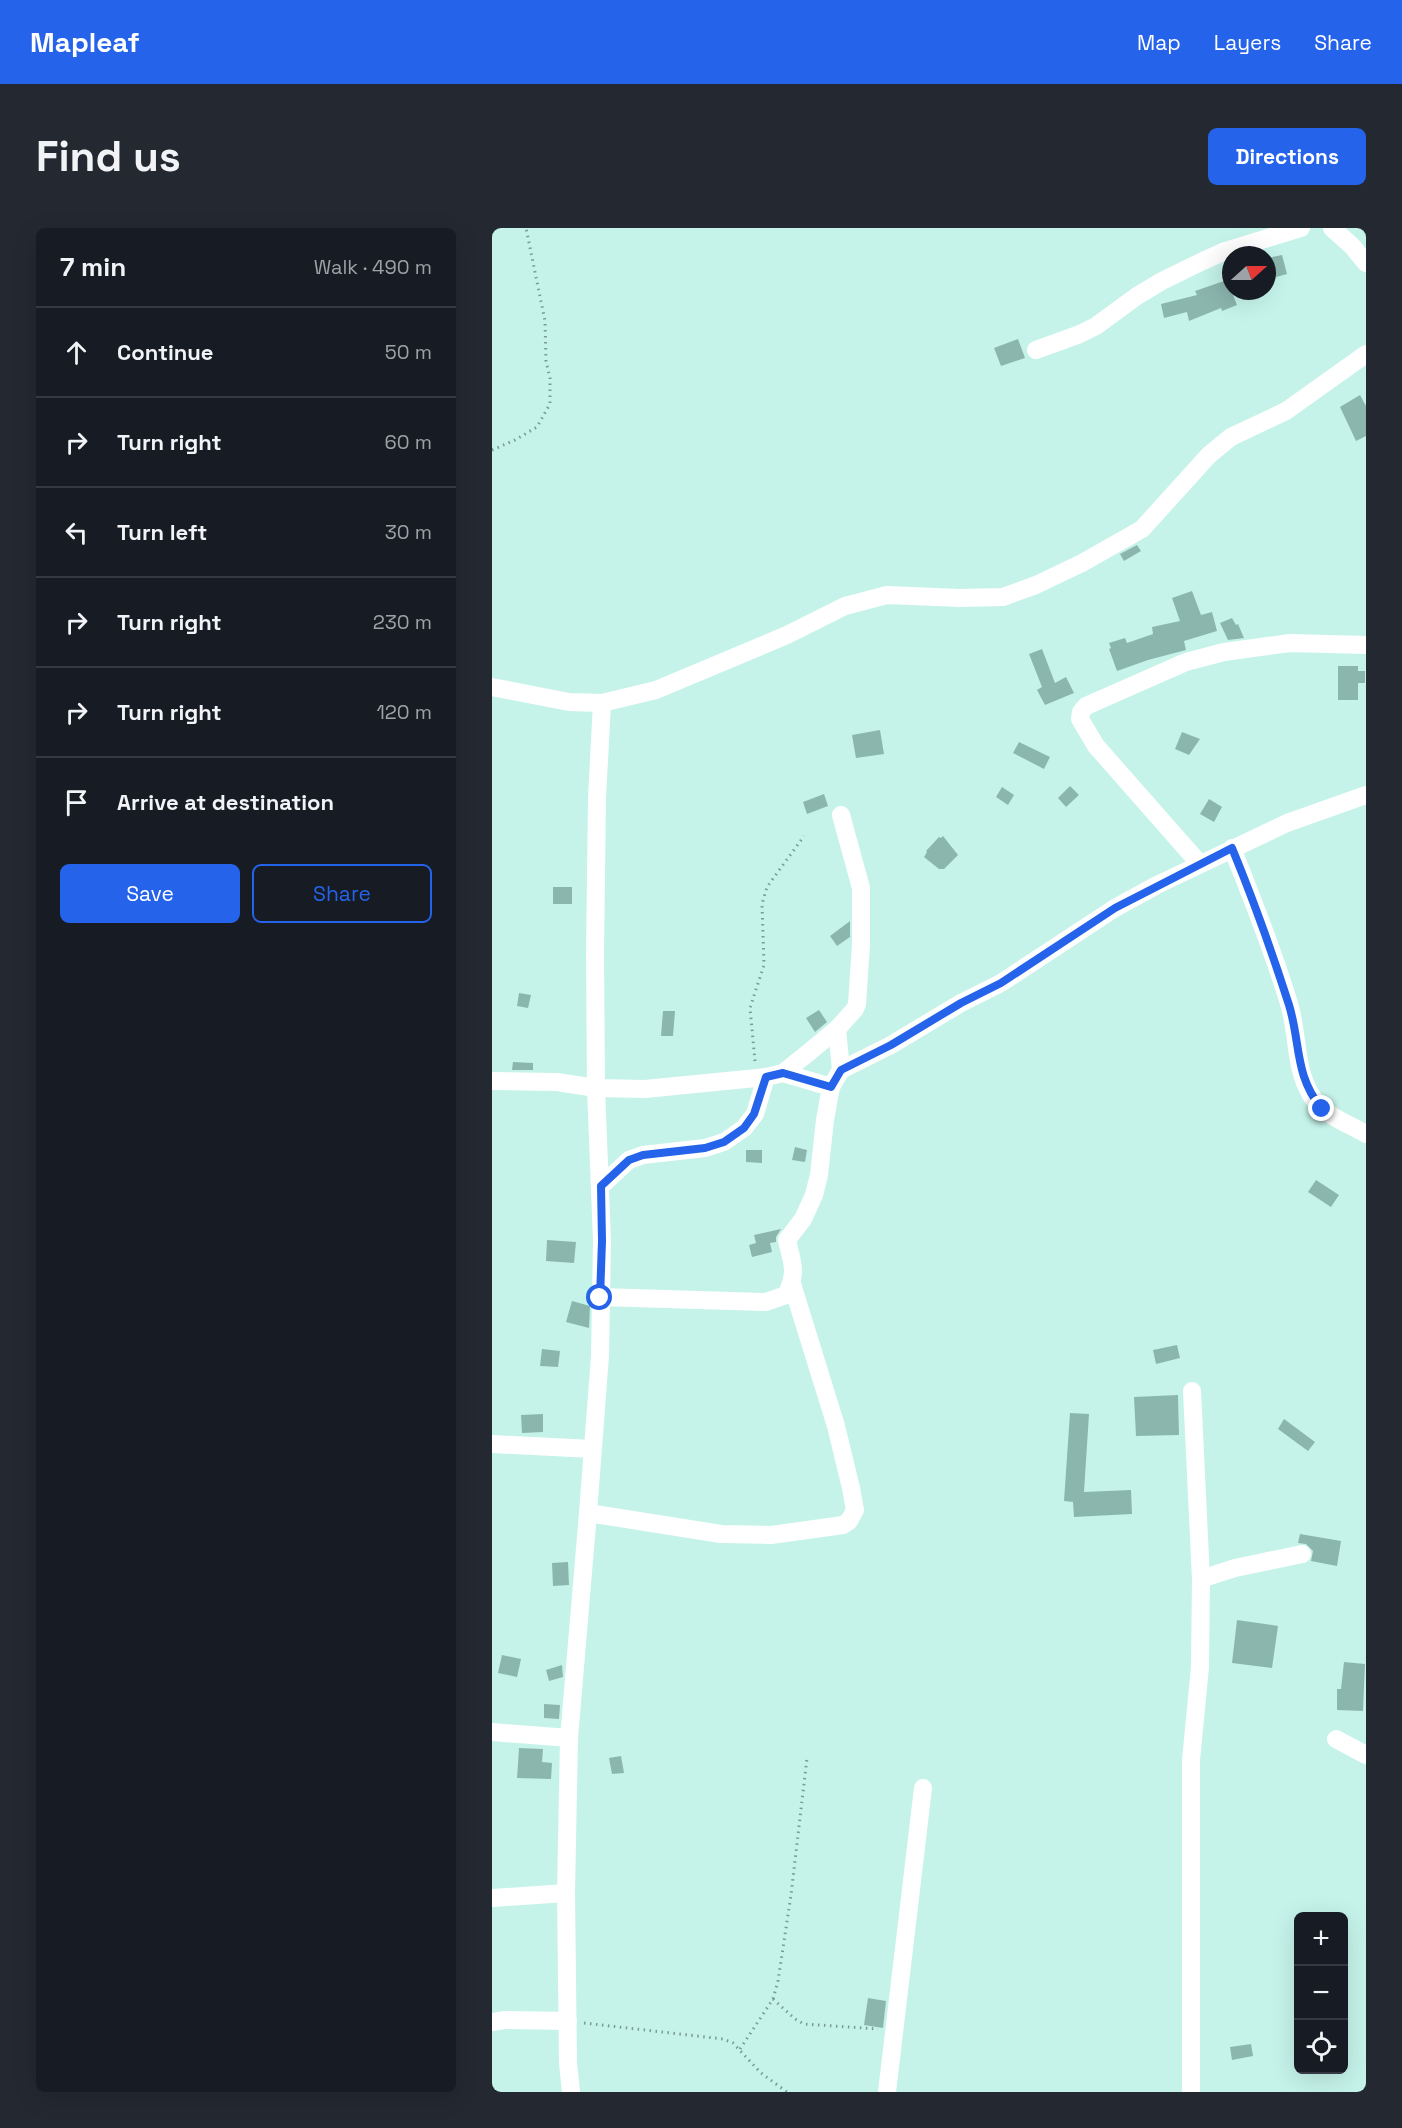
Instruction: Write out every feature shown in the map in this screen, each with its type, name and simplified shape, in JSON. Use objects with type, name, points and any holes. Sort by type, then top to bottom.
[{"type":"street","points":[[1036,350],[1096,326],[1153,286],[1203,261],[1225,251],[1301,228]]},
{"type":"street","points":[[1332,228],[1352,246],[1366,263]]},
{"type":"street","points":[[492,687],[569,702],[602,703],[656,690],[787,635],[844,606],[887,595],[1003,597],[1036,585],[1082,563],[1142,529],[1209,455],[1231,437],[1286,411],[1366,354]]},
{"type":"street","points":[[1199,863],[1096,746],[1080,719],[1081,712],[1086,706],[1159,673],[1186,662],[1224,652],[1290,643],[1366,645]]},
{"type":"street","points":[[571,2092],[566,1893],[569,1738],[600,1356],[602,1241],[596,1088],[595,953],[597,798],[602,703]]},
{"type":"street","points":[[600,1298],[766,1302],[786,1295],[792,1284],[794,1269],[787,1240],[803,1219],[814,1195],[819,1175],[831,1087],[841,1070],[891,1045],[961,1003],[1001,983],[1115,908],[1199,863],[1287,823],[1366,795]]},
{"type":"street","points":[[601,1186],[619,1168],[636,1158],[705,1148],[724,1142],[744,1128],[754,1114],[769,1076],[837,1029],[855,1009],[861,945],[861,888],[842,815]]},
{"type":"street","points":[[1232,848],[1250,892],[1290,1007],[1299,1061],[1311,1096],[1322,1109],[1366,1134]]},
{"type":"street","points":[[837,1029],[841,1070]]},
{"type":"street","points":[[492,1081],[557,1082],[596,1088],[645,1089],[769,1076],[831,1087]]},
{"type":"street","points":[[588,1513],[721,1534],[771,1535],[843,1525],[849,1521],[855,1510],[849,1478],[833,1416],[792,1284]]},
{"type":"street","points":[[1191,2092],[1191,1761],[1200,1667],[1201,1579],[1192,1391]]},
{"type":"street","points":[[492,1444],[592,1449]]},
{"type":"street","points":[[1201,1579],[1235,1568],[1302,1554]]},
{"type":"street","points":[[492,1732],[569,1738]]},
{"type":"street","points":[[1336,1739],[1366,1755]]},
{"type":"street","points":[[887,2092],[923,1788]]},
{"type":"street","points":[[492,1898],[566,1893]]},
{"type":"street","points":[[492,2022],[505,2020],[568,2021]]},
{"type":"path","points":[[492,450],[537,427],[550,404],[545,321],[526,228]]},
{"type":"path","points":[[769,1076],[750,1008],[764,965],[762,904],[767,887],[804,836]]},
{"type":"path","points":[[740,2049],[772,1999],[778,1981],[807,1758]]},
{"type":"path","points":[[772,1999],[804,2024],[895,2030]]},
{"type":"path","points":[[568,2021],[709,2036],[733,2043],[761,2073],[787,2092]]},
{"type":"building","points":[[1282,255],[1287,274],[1276,277],[1276,256]]},
{"type":"building","points":[[1222,282],[1222,300],[1235,300],[1237,305],[1222,311],[1221,308],[1189,321],[1187,312],[1164,318],[1161,304],[1197,295],[1195,291]]},
{"type":"building","points":[[1018,339],[1025,358],[1001,366],[994,348]]},
{"type":"building","points":[[1360,395],[1366,406],[1366,436],[1356,441],[1340,407]]},
{"type":"building","points":[[1137,545],[1141,551],[1124,561],[1120,554]]},
{"type":"building","points":[[1192,591],[1201,615],[1212,612],[1217,631],[1184,641],[1186,650],[1117,671],[1109,643],[1125,638],[1127,643],[1153,634],[1152,627],[1180,621],[1172,598]]},
{"type":"building","points":[[1232,618],[1236,625],[1238,624],[1244,638],[1228,640],[1220,623]]},
{"type":"building","points":[[1042,649],[1055,683],[1066,677],[1074,693],[1045,705],[1037,690],[1042,687],[1029,654]]},
{"type":"building","points":[[1338,666],[1358,666],[1358,671],[1365,671],[1365,683],[1358,683],[1358,700],[1338,700]]},
{"type":"building","points":[[880,730],[884,754],[856,758],[852,735]]},
{"type":"building","points":[[1182,732],[1200,739],[1189,755],[1175,749]]},
{"type":"building","points":[[1019,742],[1050,757],[1044,769],[1013,753]]},
{"type":"building","points":[[1070,786],[1079,795],[1066,807],[1058,798]]},
{"type":"building","points":[[1002,787],[1014,795],[1008,805],[996,797]]},
{"type":"building","points":[[824,794],[828,806],[807,814],[803,802]]},
{"type":"building","points":[[1209,799],[1222,807],[1214,822],[1200,814]]},
{"type":"building","points":[[943,836],[958,855],[944,869],[939,869],[924,857],[926,851],[939,837]]},
{"type":"building","points":[[553,887],[572,887],[572,904],[553,904]]},
{"type":"building","points":[[850,921],[850,937],[837,946],[830,936]]},
{"type":"building","points":[[519,993],[531,995],[528,1008],[517,1006]]},
{"type":"building","points":[[819,1010],[827,1022],[815,1032],[806,1018]]},
{"type":"building","points":[[663,1011],[675,1011],[673,1036],[661,1036]]},
{"type":"building","points":[[513,1062],[533,1063],[533,1070],[512,1070]]},
{"type":"building","points":[[795,1147],[807,1150],[805,1162],[792,1160]]},
{"type":"building","points":[[746,1150],[762,1150],[762,1163],[746,1162]]},
{"type":"building","points":[[1316,1180],[1339,1195],[1331,1207],[1308,1192]]},
{"type":"building","points":[[781,1229],[776,1242],[770,1243],[772,1252],[752,1257],[749,1245],[756,1243],[754,1235]]},
{"type":"building","points":[[547,1240],[576,1242],[574,1263],[546,1261]]},
{"type":"building","points":[[572,1301],[590,1306],[589,1328],[566,1322]]},
{"type":"building","points":[[1177,1345],[1180,1358],[1156,1364],[1153,1350]]},
{"type":"building","points":[[542,1349],[560,1351],[558,1367],[540,1366]]},
{"type":"building","points":[[1178,1395],[1179,1435],[1136,1436],[1134,1397]]},
{"type":"building","points":[[1070,1413],[1089,1414],[1084,1492],[1131,1490],[1132,1514],[1074,1517],[1073,1502],[1064,1501]]},
{"type":"building","points":[[543,1414],[543,1432],[522,1433],[521,1415]]},
{"type":"building","points":[[1284,1419],[1315,1442],[1308,1451],[1278,1429]]},
{"type":"building","points":[[1300,1534],[1341,1541],[1337,1566],[1311,1561],[1313,1551],[1306,1544],[1298,1543]]},
{"type":"building","points":[[568,1562],[569,1585],[553,1586],[552,1563]]},
{"type":"building","points":[[1237,1620],[1278,1626],[1272,1668],[1232,1663]]},
{"type":"building","points":[[502,1655],[521,1659],[517,1677],[498,1673]]},
{"type":"building","points":[[1344,1662],[1365,1664],[1363,1711],[1337,1710],[1337,1689],[1341,1689]]},
{"type":"building","points":[[562,1665],[563,1677],[549,1681],[546,1670]]},
{"type":"building","points":[[544,1704],[560,1705],[559,1719],[544,1718]]},
{"type":"building","points":[[519,1748],[543,1749],[542,1762],[552,1763],[551,1779],[517,1778]]},
{"type":"building","points":[[621,1756],[624,1773],[612,1774],[609,1758]]},
{"type":"building","points":[[868,1998],[886,2001],[883,2028],[864,2025]]},
{"type":"building","points":[[1251,2044],[1253,2056],[1232,2060],[1230,2047]]},
{"type":"route","points":[[600,1298],[601,1186],[629,1160],[643,1155],[705,1148],[724,1142],[744,1128],[754,1114],[766,1077],[783,1073],[831,1087],[841,1070],[891,1045],[961,1003],[1001,983],[1115,908],[1232,848],[1250,892],[1290,1007],[1304,1081],[1311,1096],[1322,1109]]}]
